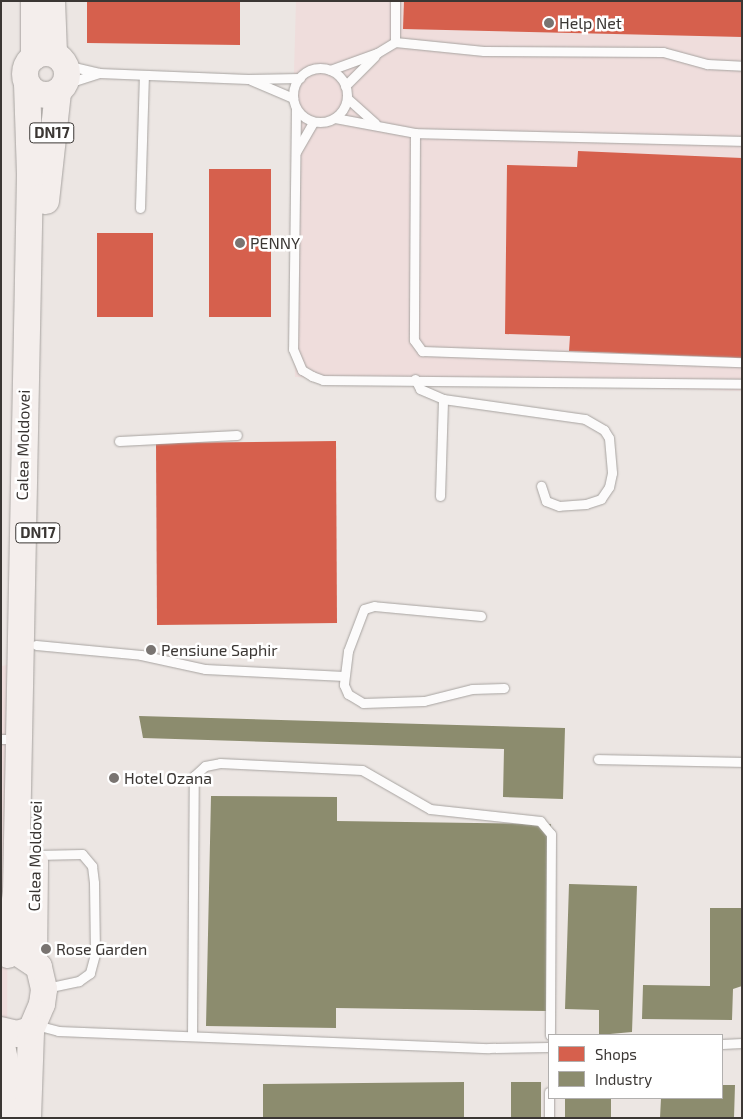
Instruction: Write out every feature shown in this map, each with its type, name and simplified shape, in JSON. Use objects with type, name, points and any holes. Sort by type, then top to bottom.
[{"type":"main road","name":"Calea Moldovei","points":[[5,958],[16,892],[10,739],[30,174],[27,84],[41,95],[55,70],[34,1]]},
{"type":"main road","name":"Calea Moldovei","points":[[34,961],[36,645],[46,174],[55,70],[52,1]]},
{"type":"main road","points":[[5,958],[17,953],[34,961],[39,967],[44,989],[42,1004],[32,1027],[28,1118]]},
{"type":"main road","points":[[1,1030],[17,1034],[32,1027]]},
{"type":"main road","points":[[1,1040],[12,1096],[12,1118]]},
{"type":"lane","points":[[395,1],[395,42]]},
{"type":"lane","points":[[742,66],[707,64],[663,52],[484,51],[395,42],[377,53],[330,70],[308,71],[300,78],[293,98],[296,109],[292,332],[296,360],[302,370],[323,380],[415,379],[742,384]]},
{"type":"lane","points":[[346,86],[377,53]]},
{"type":"lane","points":[[55,70],[248,79],[300,78]]},
{"type":"lane","points":[[55,70],[99,73]]},
{"type":"lane","points":[[296,109],[313,122],[325,122],[335,118],[343,109],[347,98],[346,86],[330,70]]},
{"type":"lane","points":[[140,208],[144,75]]},
{"type":"lane","points":[[248,79],[293,98]]},
{"type":"lane","points":[[347,98],[377,125]]},
{"type":"lane","points":[[335,118],[416,134],[742,140]]},
{"type":"lane","points":[[294,157],[313,122]]},
{"type":"lane","points":[[416,134],[414,340],[422,351],[742,362]]},
{"type":"lane","points":[[415,379],[420,389],[443,399],[585,419],[604,430],[609,438],[612,473],[609,487],[601,499],[586,504],[559,506],[546,501],[541,486]]},
{"type":"lane","points":[[440,496],[443,399]]},
{"type":"lane","points":[[119,441],[237,435]]},
{"type":"lane","points":[[481,616],[374,606],[364,609],[348,651],[344,676],[348,694],[363,703],[424,701],[472,689],[504,688]]},
{"type":"lane","points":[[36,645],[141,656],[204,669],[344,676]]},
{"type":"lane","points":[[598,759],[742,762]]},
{"type":"lane","points":[[192,1036],[194,776],[205,766],[220,763],[362,770],[430,810],[540,821],[551,834],[550,1034]]},
{"type":"lane","points":[[35,855],[82,854],[92,866],[94,883],[95,954],[90,973],[79,981],[44,989]]},
{"type":"lane","points":[[32,1027],[58,1031],[489,1048],[548,1047]]},
{"type":"lane","points":[[723,1044],[742,1043]]},
{"type":"lane","points":[[549,1099],[549,1118]]},
{"type":"shaded area","points":[[296,1],[742,1],[742,391],[295,377],[291,177]]},
{"type":"shaded area","points":[[8,665],[7,1118],[1,1118],[1,666]]},
{"type":"building: Shops","points":[[87,1],[240,1],[240,45],[87,43]]},
{"type":"building: Shops","points":[[404,1],[742,1],[742,37],[403,29]]},
{"type":"building: Shops","points":[[578,151],[742,158],[742,358],[569,351],[570,336],[505,334],[507,165],[577,167]]},
{"type":"building: Shops","name":"PENNY","points":[[209,169],[271,169],[271,317],[209,317]]},
{"type":"building: Shops","points":[[97,233],[153,233],[153,317],[97,317]]},
{"type":"building: Shops","points":[[336,441],[337,623],[157,625],[156,443]]},
{"type":"building: Industry","points":[[139,716],[565,728],[563,799],[503,797],[504,749],[143,738]]},
{"type":"building: Industry","points":[[211,796],[337,797],[337,821],[551,824],[547,1011],[336,1008],[336,1028],[206,1026]]},
{"type":"building: Industry","points":[[569,884],[637,886],[632,1032],[599,1034],[599,1010],[565,1009]]},
{"type":"building: Industry","points":[[710,908],[742,908],[742,986],[733,989],[732,1020],[642,1019],[643,985],[710,986]]},
{"type":"building: Industry","points":[[464,1082],[464,1118],[263,1118],[263,1084]]},
{"type":"building: Industry","points":[[511,1082],[541,1082],[541,1118],[511,1118]]},
{"type":"building: Industry","points":[[723,1085],[735,1085],[734,1118],[660,1118],[661,1099],[723,1099]]},
{"type":"building: Industry","points":[[565,1099],[611,1099],[611,1118],[565,1118]]},
{"type":"place","name":"Help Net","points":[[549,23]]},
{"type":"place","name":"PENNY","points":[[240,243]]},
{"type":"place","name":"Pensiune Saphir","points":[[151,650]]},
{"type":"place","name":"Hotel Ozana","points":[[114,778]]},
{"type":"place","name":"Rose Garden","points":[[46,949]]}]
